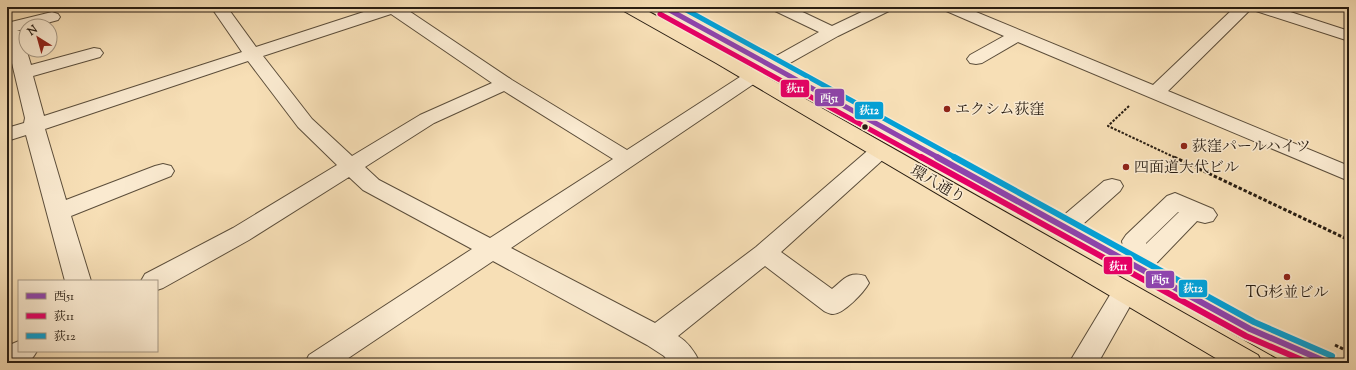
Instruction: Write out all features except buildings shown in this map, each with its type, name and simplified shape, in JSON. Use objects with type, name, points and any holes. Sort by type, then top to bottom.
[{"type":"main road","name":"環八通り","points":[[628,7],[752,77],[1239,359]]},
{"type":"main road","name":"環八通り","points":[[664,7],[1311,363]]},
{"type":"main road","points":[[1250,329],[1329,363]]},
{"type":"street","points":[[219,7],[252,54],[305,123],[371,185],[658,337],[674,348],[686,363]]},
{"type":"street","points":[[7,135],[393,7],[505,84],[626,158]]},
{"type":"street","points":[[779,7],[832,32]]},
{"type":"street","points":[[319,363],[729,91],[771,65],[832,32],[885,7]]},
{"type":"street","points":[[950,7],[1349,174]]},
{"type":"street","points":[[1156,92],[1244,7]]},
{"type":"street","points":[[1259,7],[1349,36]]},
{"type":"street","points":[[52,17],[11,30],[35,118],[34,126],[78,280]]},
{"type":"street","points":[[976,59],[1018,35]]},
{"type":"street","points":[[23,73],[94,53]]},
{"type":"street","points":[[156,280],[240,234],[427,119],[505,84]]},
{"type":"street","points":[[658,337],[765,253],[880,151]]},
{"type":"street","points":[[58,212],[162,171]]},
{"type":"street","points":[[1066,227],[1112,186]]},
{"type":"street","points":[[1138,267],[1196,216]]},
{"type":"street","points":[[765,253],[833,304],[856,283]]},
{"type":"street","points":[[1083,363],[1124,292]]},
{"type":"street","points":[[7,359],[21,352]]},
{"type":"path","points":[[1156,92],[1143,93],[1108,126],[1349,240]]},
{"type":"transit line","name":"西51","points":[[664,7],[1250,329],[1329,363]]},
{"type":"transit line","name":"荻12","points":[[681,7],[1254,322],[1332,356]]},
{"type":"transit line","name":"荻11","points":[[660,14],[1246,336],[1309,363]]},
{"type":"place","name":"エクシム荻窪","points":[[947,109]]},
{"type":"place","name":"荻窪パールハイツ","points":[[1184,146]]},
{"type":"place","name":"四面道大代ビル","points":[[1126,167]]},
{"type":"place","name":"TG杉並ビル","points":[[1287,277]]}]
